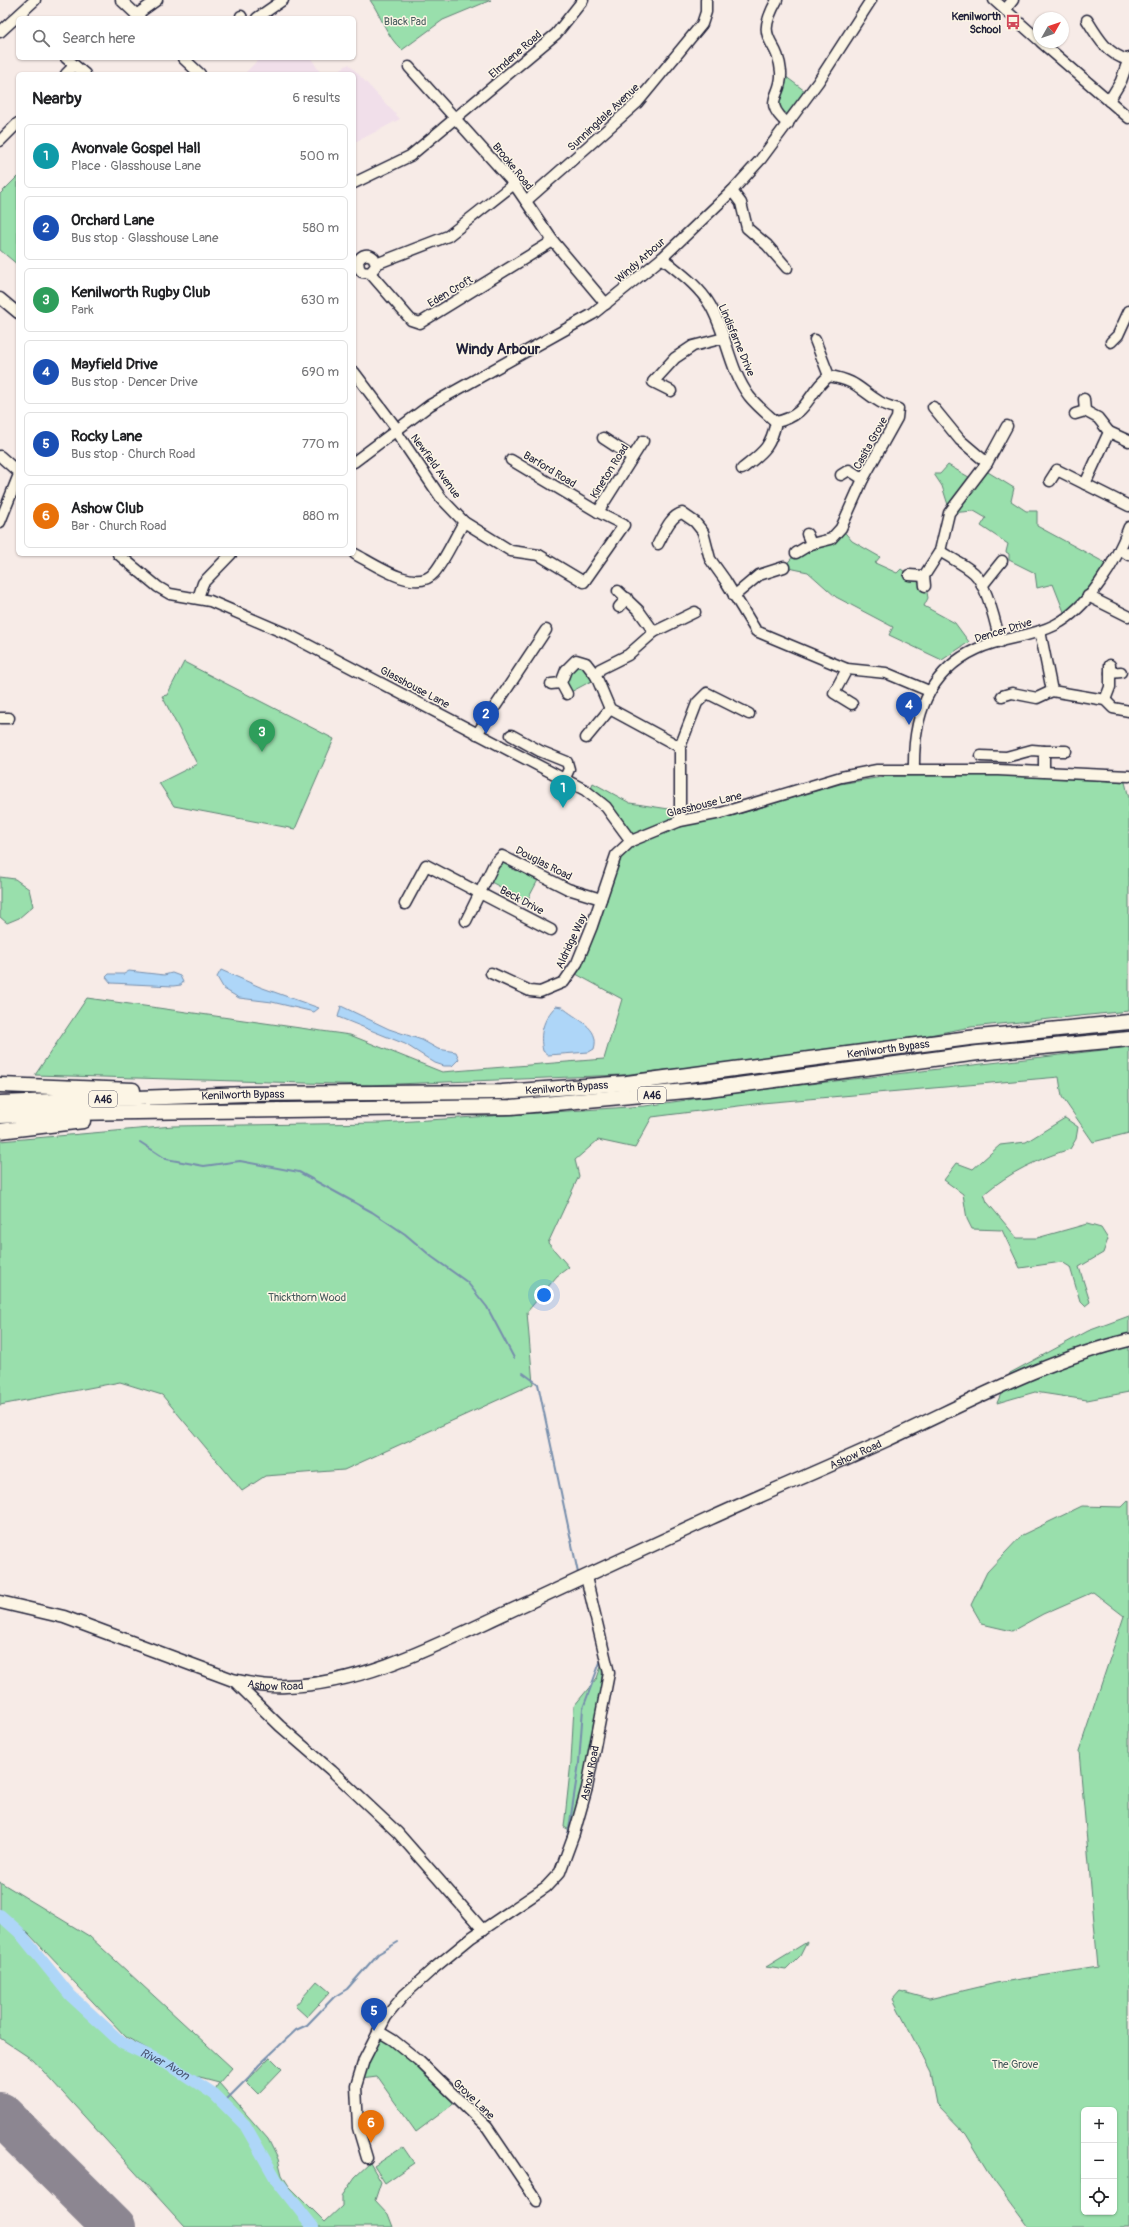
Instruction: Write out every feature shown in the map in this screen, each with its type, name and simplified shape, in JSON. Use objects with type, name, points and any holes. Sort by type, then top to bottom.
[{"type":"highway","name":"Kenilworth Bypass","points":[[0,1103],[206,1096],[502,1092],[628,1083],[970,1038],[1129,1022]]},
{"type":"highway","name":"Kenilworth Bypass","points":[[0,1116],[511,1107],[708,1089],[978,1053],[1129,1039]]},
{"type":"highway","points":[[0,1085],[117,1089],[206,1096]]},
{"type":"highway","points":[[0,1131],[172,1112]]},
{"type":"main road","name":"Ashow Road","points":[[0,1602],[64,1617],[233,1680],[258,1685],[286,1686],[316,1684],[361,1674],[407,1657],[586,1577],[709,1518],[847,1458],[1018,1380],[1102,1347],[1129,1340]]},
{"type":"street","points":[[20,16],[35,0]]},
{"type":"street","points":[[121,0],[138,16],[158,0]]},
{"type":"street","points":[[260,16],[283,0]]},
{"type":"street","name":"Elmdene Road","points":[[356,182],[410,156],[556,34],[583,0]]},
{"type":"street","name":"Sunningdale Avenue","points":[[526,201],[629,111],[654,85],[702,24],[706,12],[706,0]]},
{"type":"street","points":[[777,0],[767,21],[766,30],[781,74],[780,82],[774,98],[774,104],[777,113],[788,124]]},
{"type":"street","name":"Windy Arbour","points":[[356,460],[396,429],[438,400],[550,339],[606,304],[662,258],[732,191],[788,124],[843,45],[871,0]]},
{"type":"street","points":[[994,0],[1033,35]]},
{"type":"street","points":[[1005,10],[1013,0]]},
{"type":"street","points":[[0,32],[16,19]]},
{"type":"street","points":[[1087,20],[1102,44],[1118,57],[1128,59],[1121,81],[1109,101]]},
{"type":"street","points":[[1048,48],[1129,118]]},
{"type":"street","points":[[68,60],[82,72]]},
{"type":"street","points":[[185,60],[198,72]]},
{"type":"street","points":[[68,72],[74,66]]},
{"type":"street","name":"Brooke Road","points":[[409,67],[514,184],[554,241],[606,304]]},
{"type":"street","points":[[0,141],[16,125]]},
{"type":"street","points":[[370,273],[375,269],[376,264],[448,236],[514,184]]},
{"type":"street","points":[[732,191],[741,203],[747,228],[767,245],[787,268]]},
{"type":"street","name":"Eden Croft","points":[[376,264],[371,256],[365,255],[360,258],[358,264],[362,272],[370,273],[411,320],[420,322],[554,241]]},
{"type":"street","name":"Lindisfarne Drive","points":[[662,258],[692,283],[710,304],[732,362],[749,396],[776,422]]},
{"type":"street","points":[[0,298],[16,311]]},
{"type":"street","points":[[1111,342],[1118,335],[1129,311]]},
{"type":"street","points":[[671,391],[653,382],[675,358],[693,346],[724,338]]},
{"type":"street","points":[[742,469],[764,452],[772,440],[776,422],[789,419],[798,412],[830,376],[815,340]]},
{"type":"street","name":"Newfield Avenue","points":[[356,375],[396,429],[441,498],[464,522],[511,551],[539,555],[584,582]]},
{"type":"street","name":"Casita Grove","points":[[796,553],[811,544],[832,539],[841,528],[863,479],[898,418],[898,409],[880,402],[861,387],[845,379],[830,376]]},
{"type":"street","points":[[1084,399],[1080,412],[1098,418],[1109,432],[1129,441]]},
{"type":"street","points":[[933,407],[960,440],[987,463]]},
{"type":"street","points":[[909,575],[924,581],[940,551],[949,513],[987,463],[1008,426]]},
{"type":"street","points":[[1085,484],[1109,432]]},
{"type":"street","points":[[603,438],[632,457]]},
{"type":"street","name":"Kineton Road","points":[[584,582],[624,525],[598,512],[642,441]]},
{"type":"street","points":[[0,456],[16,470]]},
{"type":"street","points":[[1050,481],[1057,470],[1060,459]]},
{"type":"street","name":"Barford Road","points":[[511,460],[598,512]]},
{"type":"street","name":"Casita Grove","points":[[845,469],[863,479]]},
{"type":"street","points":[[1057,470],[1129,506]]},
{"type":"street","points":[[0,522],[16,482]]},
{"type":"street","points":[[658,544],[670,522],[678,514],[682,513],[687,515],[703,532],[710,559],[725,580],[756,632],[847,669],[886,673],[929,691]]},
{"type":"street","points":[[356,555],[406,580],[422,581],[434,574],[464,522]]},
{"type":"street","name":"Dencer Drive","points":[[914,769],[913,743],[920,714],[929,691],[944,670],[977,649],[1040,631],[1056,624],[1073,612],[1088,596],[1111,566],[1129,527]]},
{"type":"street","points":[[807,534],[811,544]]},
{"type":"street","points":[[1120,549],[1129,555]]},
{"type":"street","points":[[940,551],[974,573],[982,586],[997,628],[1000,642]]},
{"type":"street","name":"Glasshouse Lane","points":[[120,556],[158,587],[170,594],[210,601],[289,635],[585,790],[602,802],[631,841],[680,821],[734,810],[841,777],[876,770],[914,769],[1044,771],[1129,776]]},
{"type":"street","points":[[198,598],[203,583],[229,556]]},
{"type":"street","points":[[982,586],[1002,561]]},
{"type":"street","points":[[734,596],[759,575],[784,567]]},
{"type":"street","points":[[618,591],[640,611],[654,632]]},
{"type":"street","points":[[1088,596],[1121,607],[1128,616]]},
{"type":"street","points":[[619,607],[627,598]]},
{"type":"street","points":[[596,676],[600,669],[628,655],[654,632],[695,612]]},
{"type":"street","points":[[478,734],[546,630]]},
{"type":"street","points":[[1040,631],[1052,691]]},
{"type":"street","points":[[567,694],[556,683],[576,660],[586,663],[596,676],[610,709],[680,747]]},
{"type":"street","points":[[847,669],[834,693],[852,704]]},
{"type":"street","points":[[1105,700],[1110,687],[1110,669],[1121,672]]},
{"type":"street","points":[[1002,696],[1012,693],[1037,698],[1052,691],[1105,700],[1113,708],[1129,711]]},
{"type":"street","points":[[680,821],[680,747],[697,703],[707,693],[749,714]]},
{"type":"street","points":[[586,738],[610,709]]},
{"type":"street","points":[[511,735],[540,752],[567,762],[569,769],[564,780]]},
{"type":"street","points":[[981,756],[1006,757],[1032,750],[1066,751]]},
{"type":"street","points":[[1044,751],[1044,771]]},
{"type":"street","name":"Aldridge Way","points":[[491,973],[530,991],[540,992],[564,982],[571,974],[580,954],[601,899],[614,859],[619,851],[631,841]]},
{"type":"street","name":"Douglas Road","points":[[466,921],[494,864],[502,856],[568,889],[601,899]]},
{"type":"street","name":"Beck Drive","points":[[405,904],[426,865],[481,892],[551,930]]},
{"type":"street","name":"Ashow Road","points":[[367,2158],[358,2128],[356,2086],[361,2066],[378,2031],[394,2006],[408,1990],[483,1930],[546,1887],[558,1877],[574,1834],[587,1788],[609,1673],[586,1577]]},
{"type":"street","name":"Ashow Road","points":[[233,1680],[284,1730],[332,1771],[398,1833],[483,1930]]},
{"type":"street","name":"Grove Lane","points":[[378,2031],[393,2040],[418,2060],[486,2127],[536,2201]]},
{"type":"shaded area","points":[[258,60],[312,60],[320,72],[246,72]]},
{"type":"shaded area","points":[[349,64],[400,119],[356,142],[356,72],[335,72]]},
{"type":"green space","name":"Black Pad","points":[[370,0],[491,0],[443,20],[402,50],[388,33]]},
{"type":"green space","points":[[781,73],[809,94],[788,124],[777,113]]},
{"type":"green space","points":[[16,178],[16,263],[0,250],[0,194]]},
{"type":"green space","points":[[948,465],[974,480],[983,469],[1014,488],[1011,501],[1026,511],[1037,511],[1037,526],[1111,566],[1066,617],[1053,584],[1037,588],[1035,573],[1009,560],[1009,554],[1006,552],[1008,544],[981,526],[986,518],[974,511],[949,513],[953,506],[948,505],[942,486],[934,474],[940,474]]},
{"type":"green space","points":[[841,528],[852,541],[880,557],[875,563],[897,573],[901,569],[909,575],[924,576],[928,598],[924,606],[955,623],[969,642],[942,660],[889,635],[893,627],[836,597],[808,572],[784,567],[796,553]]},
{"type":"green space","points":[[576,660],[597,678],[567,694],[566,670]]},
{"type":"green space","points":[[184,662],[334,739],[295,829],[174,806],[159,783],[197,764],[162,696],[167,695]]},
{"type":"green space","points":[[1017,775],[1125,782],[1129,798],[1129,1011],[971,1027],[872,1046],[622,1075],[371,1085],[35,1075],[87,998],[350,1035],[442,1072],[604,1059],[622,999],[576,974],[591,941],[617,860],[635,842],[680,824],[729,817],[840,784],[888,776]]},
{"type":"green space","points":[[593,783],[630,803],[669,809],[680,808],[680,821],[631,841],[589,792]]},
{"type":"green space","points":[[503,862],[514,870],[521,871],[538,880],[527,901],[491,882],[501,863]]},
{"type":"green space","points":[[0,877],[15,879],[29,889],[33,906],[19,918],[7,923],[0,917]]},
{"type":"green space","name":"Thickthorn Wood","points":[[1129,1047],[1129,1133],[1093,1142],[1062,1097],[1059,1077],[762,1103],[652,1117],[635,1148],[598,1140],[575,1160],[579,1176],[548,1243],[569,1267],[557,1276],[527,1312],[533,1384],[344,1470],[265,1476],[242,1491],[162,1395],[120,1382],[0,1405],[0,1141],[173,1126],[382,1123],[645,1106],[749,1091]]},
{"type":"green space","points":[[1065,1118],[1078,1127],[1076,1139],[1070,1149],[1025,1167],[1004,1179],[984,1194],[987,1202],[1017,1238],[1037,1238],[1087,1224],[1101,1228],[1108,1239],[1103,1253],[1079,1267],[1090,1302],[1085,1306],[1080,1301],[1070,1267],[1062,1262],[1020,1268],[1002,1230],[972,1229],[967,1219],[963,1194],[944,1180],[957,1163],[973,1169],[1000,1145],[1026,1142]]},
{"type":"green space","points":[[1129,1316],[1129,1392],[1087,1400],[1035,1392],[997,1403],[1010,1373],[1088,1331]]},
{"type":"green space","name":"The Grove","points":[[1129,1500],[1129,2227],[1029,2227],[994,2180],[966,2134],[937,2104],[931,2073],[893,1999],[900,1991],[929,1999],[996,1983],[1098,1967],[1079,1751],[1124,1616],[1093,1592],[1043,1614],[1012,1631],[982,1624],[971,1605],[987,1572],[1022,1535],[1082,1506],[1122,1507]]},
{"type":"green space","points":[[603,1661],[601,1688],[573,1832],[564,1827],[571,1762],[574,1706],[597,1678]]},
{"type":"green space","points":[[0,1882],[89,1936],[232,2068],[219,2083],[268,2139],[278,2159],[282,2175],[289,2186],[325,2222],[342,2206],[342,2196],[355,2177],[370,2163],[381,2182],[375,2200],[388,2214],[393,2227],[185,2227],[33,2060],[0,2038],[0,1915],[19,1932],[70,1995],[122,2042],[173,2067],[213,2094],[219,2082],[196,2076],[126,2037],[28,1933],[0,1909]]},
{"type":"green space","points":[[807,1942],[800,1956],[786,1970],[766,1967]]},
{"type":"green space","points":[[317,1981],[330,1992],[307,2017],[295,2006]]},
{"type":"green space","points":[[382,2039],[406,2056],[456,2102],[416,2132],[377,2077],[361,2079],[378,2042]]},
{"type":"green space","points":[[270,2057],[282,2069],[258,2094],[246,2082]]},
{"type":"green space","points":[[403,2147],[414,2163],[385,2183],[374,2166]]},
{"type":"water","points":[[221,970],[260,987],[319,1008],[314,1012],[272,1002],[239,998],[224,989],[217,977]]},
{"type":"water","points":[[129,971],[164,975],[172,973],[180,976],[183,982],[181,985],[173,986],[111,983],[106,977],[109,974],[124,974]]},
{"type":"water","points":[[341,1006],[389,1029],[422,1040],[438,1049],[456,1052],[459,1059],[452,1066],[444,1066],[435,1063],[405,1044],[338,1017]]},
{"type":"water","points":[[556,1006],[562,1007],[586,1024],[594,1035],[594,1049],[589,1052],[548,1055],[543,1051],[543,1027],[548,1016]]},
{"type":"waterway","points":[[140,1142],[166,1159],[204,1166],[240,1161],[299,1172],[372,1212],[405,1234],[432,1257],[467,1282],[487,1307],[514,1358]]},
{"type":"waterway","points":[[523,1373],[538,1384],[578,1573]]},
{"type":"waterway","points":[[567,1842],[579,1763],[583,1708],[602,1657]]},
{"type":"waterway","name":"River Avon","points":[[0,1915],[19,1932],[70,1995],[122,2043],[173,2067],[214,2094],[245,2125],[277,2181],[313,2227]]},
{"type":"waterway","points":[[223,2103],[259,2065],[296,2030],[307,2025],[334,1997],[347,1989],[378,1954],[398,1942]]},
{"type":"runway","points":[[0,2114],[114,2227]]},
{"type":"place","name":"Kenilworth School","points":[[1013,22]]},
{"type":"place","name":"Mayfield Drive","points":[[909,725]]},
{"type":"place","name":"Orchard Lane","points":[[486,734]]},
{"type":"place","name":"Kenilworth Rugby Club","points":[[262,752]]},
{"type":"place","name":"Avonvale Gospel Hall","points":[[563,808]]},
{"type":"place","name":"Rocky Lane","points":[[374,2031]]},
{"type":"place","name":"Ashow Club","points":[[371,2143]]},
{"type":"district","name":"Windy Arbour","points":[[498,349]]}]
